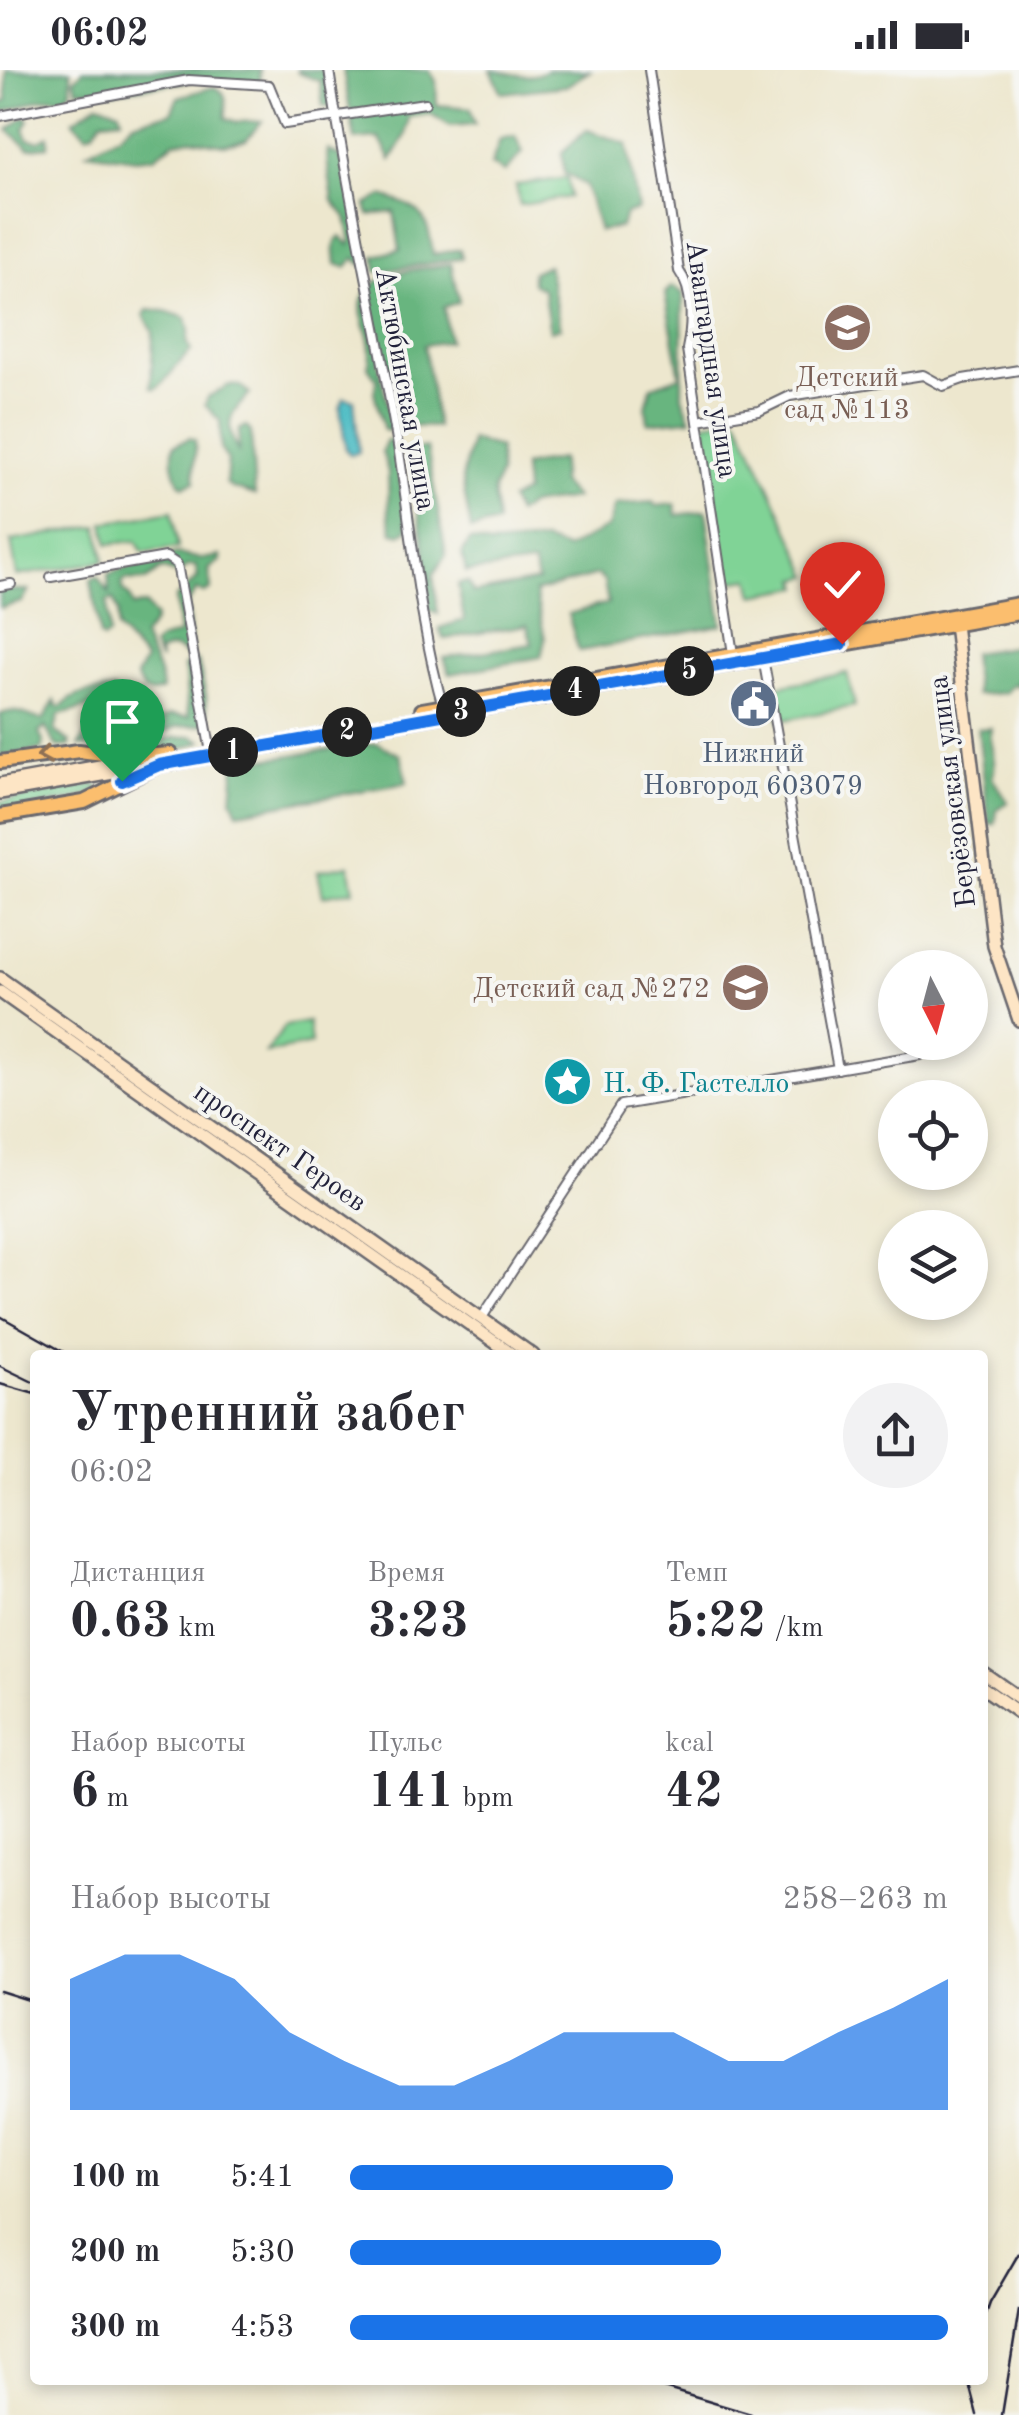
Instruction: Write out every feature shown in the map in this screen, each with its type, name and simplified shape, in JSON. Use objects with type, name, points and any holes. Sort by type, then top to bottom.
[{"type":"main road","points":[[0,793],[210,747],[763,658],[1019,604]]},
{"type":"main road","points":[[0,784],[444,710],[732,654],[1019,613]]},
{"type":"main road","name":"Берёзовская улица","points":[[954,620],[994,946],[1019,1020]]},
{"type":"main road","points":[[0,762],[79,751],[158,760]]},
{"type":"main road","points":[[0,816],[84,802],[158,760]]},
{"type":"main road","name":"проспект Героев","points":[[0,978],[525,1350]]},
{"type":"main road","name":"проспект Героев","points":[[0,992],[506,1350]]},
{"type":"main road","points":[[988,1676],[1019,1698]]},
{"type":"main road","points":[[988,1691],[1019,1713]]},
{"type":"street","name":"Актюбинская улица","points":[[329,70],[398,449],[432,663],[444,710]]},
{"type":"street","name":"Авангардная улица","points":[[649,70],[679,271],[686,280],[692,329],[687,349],[732,654]]},
{"type":"street","points":[[0,116],[189,80],[269,85],[284,124],[425,103]]},
{"type":"street","points":[[698,421],[760,412],[790,396],[922,375],[942,386],[1019,370]]},
{"type":"street","points":[[52,577],[166,557],[177,564],[210,747]]},
{"type":"street","points":[[0,586],[11,584]]},
{"type":"street","points":[[763,658],[838,1069]]},
{"type":"street","points":[[481,1319],[621,1105],[891,1060]]},
{"type":"green space","points":[[6,70],[71,70],[71,91],[64,98],[39,100],[0,113],[0,104],[7,101]]},
{"type":"green space","points":[[83,70],[260,70],[260,85],[198,80],[110,92],[77,89],[74,79]]},
{"type":"green space","points":[[297,70],[321,70],[327,75],[332,107],[323,106],[320,81]]},
{"type":"green space","points":[[343,70],[429,70],[436,81],[437,105],[471,108],[475,124],[450,126],[431,114],[409,117],[406,135],[391,160],[379,138],[355,140]]},
{"type":"green space","points":[[491,70],[526,76],[547,70],[590,71],[566,86],[502,93]]},
{"type":"green space","points":[[214,87],[225,96],[226,118],[237,122],[262,121],[246,140],[224,145],[191,139],[174,142],[154,157],[136,159],[87,152],[133,122],[171,113],[178,97]]},
{"type":"green space","points":[[98,103],[120,111],[122,118],[102,120],[93,132],[86,134],[73,121]]},
{"type":"green space","points":[[25,116],[29,120],[24,129],[28,139],[39,141],[48,136],[48,146],[29,148],[8,130]]},
{"type":"green space","points":[[587,130],[627,144],[638,210],[625,214],[621,227],[599,231],[585,185],[564,173],[562,152]]},
{"type":"green space","points":[[515,136],[523,152],[505,172],[491,165],[500,139]]},
{"type":"green space","points":[[328,150],[341,157],[353,188],[365,263],[355,258],[346,267],[336,264],[338,239],[341,236],[349,245],[351,242],[346,217],[333,201]]},
{"type":"green space","points":[[567,178],[570,197],[520,205],[516,185]]},
{"type":"green space","points":[[382,196],[406,204],[420,215],[433,255],[460,249],[462,258],[377,272],[375,256],[400,250],[394,212],[369,215],[366,205]]},
{"type":"green space","points":[[451,264],[459,302],[444,307],[449,341],[424,345],[437,427],[397,426],[394,385],[383,353],[378,362],[392,426],[389,431],[384,430],[374,392],[377,380],[368,367],[370,349],[361,304],[366,291],[389,276]]},
{"type":"green space","points":[[548,265],[560,328],[550,331],[543,289],[532,283],[532,272]]},
{"type":"green space","points":[[672,286],[683,293],[682,396],[691,419],[648,423],[646,407],[651,387],[680,376],[665,293]]},
{"type":"green space","points":[[147,310],[186,318],[189,329],[187,341],[191,351],[155,389],[151,387],[153,332],[144,315]]},
{"type":"green space","points":[[229,385],[241,386],[250,394],[233,413],[230,426],[238,451],[239,430],[246,426],[251,432],[255,495],[226,483],[228,460],[221,450],[220,421],[205,405],[208,397]]},
{"type":"green space","points":[[738,418],[810,576],[798,579],[800,587],[754,595],[750,579],[727,582],[704,423]]},
{"type":"green space","points":[[190,438],[195,440],[195,482],[183,486],[175,472],[173,450],[174,445]]},
{"type":"green space","points":[[387,440],[395,446],[408,529],[401,534],[393,532],[389,517],[388,472],[382,451]]},
{"type":"green space","points":[[471,440],[499,448],[500,474],[493,490],[497,523],[471,530],[462,479]]},
{"type":"green space","points":[[427,448],[446,555],[433,575],[438,614],[429,610],[426,559],[408,450]]},
{"type":"green space","points":[[561,459],[561,483],[575,498],[530,505],[517,514],[510,500],[525,492],[523,466]]},
{"type":"green space","points":[[653,502],[655,506],[675,504],[677,515],[706,511],[722,625],[579,651],[568,614],[608,603],[604,581],[597,575],[535,592],[545,639],[541,657],[450,674],[444,658],[532,644],[527,625],[444,639],[439,628],[464,620],[458,584],[468,582],[473,593],[538,581],[533,564],[466,572],[462,554],[470,540],[490,545],[544,541],[566,549],[608,527],[615,505]]},
{"type":"green space","points":[[172,511],[178,548],[143,553],[136,541],[108,544],[104,523]]},
{"type":"green space","points":[[98,526],[104,561],[17,576],[11,541]]},
{"type":"green space","points":[[176,554],[203,559],[220,556],[221,560],[209,569],[211,589],[204,593],[197,590],[187,604],[192,656],[188,658],[172,648],[159,653],[160,661],[153,646],[179,634],[175,598],[198,578],[196,566],[188,566],[179,575],[161,569],[145,581],[122,583],[133,607],[145,604],[155,618],[143,636],[162,690],[150,694],[136,677],[145,660],[117,629],[118,612],[113,600],[107,602],[109,635],[100,637],[91,580],[97,576],[109,593],[108,574]]},
{"type":"green space","points":[[0,590],[29,590],[22,602],[0,608]]},
{"type":"green space","points":[[1019,646],[1019,686],[1013,684],[1005,693],[976,695],[972,653]]},
{"type":"green space","points":[[191,659],[198,662],[208,724],[176,727],[164,733],[150,730],[125,746],[79,746],[88,730],[119,728],[129,714],[151,724],[171,715],[189,717],[184,667]]},
{"type":"green space","points":[[847,673],[855,706],[779,721],[774,687]]},
{"type":"green space","points":[[114,690],[120,695],[139,695],[129,701],[128,709],[116,701],[59,715],[55,731],[70,746],[57,747],[45,727],[39,733],[44,743],[42,750],[0,757],[0,715],[17,712],[43,720],[55,700],[62,707],[79,695]]},
{"type":"green space","points":[[991,728],[992,778],[1008,802],[997,810],[995,824],[989,824],[978,729]]},
{"type":"green space","points":[[193,736],[202,741],[176,751],[135,752],[156,740]]},
{"type":"green space","points":[[377,743],[401,755],[407,783],[238,812],[232,799],[235,763]]},
{"type":"green space","points":[[96,784],[99,791],[72,800],[0,813],[0,802]]},
{"type":"green space","points":[[349,865],[354,890],[323,896],[318,871]]},
{"type":"green space","points":[[308,1022],[311,1044],[266,1053],[285,1026]]},
{"type":"water","points":[[344,398],[354,400],[359,452],[351,455],[346,450],[340,409]]},
{"type":"railway","points":[[0,1316],[60,1350]]},
{"type":"railway","points":[[0,1366],[30,1381]]},
{"type":"railway","points":[[0,1384],[30,1393]]},
{"type":"railway","points":[[0,1991],[30,2000]]},
{"type":"railway","points":[[988,2309],[1019,2253]]},
{"type":"railway","points":[[1002,2415],[1019,2310]]},
{"type":"railway","points":[[969,2385],[977,2415]]},
{"type":"railway","points":[[657,2386],[751,2414]]},
{"type":"place","name":"Детский сад №113","points":[[847,328]]},
{"type":"place","name":"Нижний Новгород 603079","points":[[753,704]]},
{"type":"place","name":"Детский сад №272","points":[[745,987]]},
{"type":"place","name":"Н. Ф. Гастелло","points":[[568,1082]]},
{"type":"route","points":[[122,781],[159,765],[842,644]]}]
